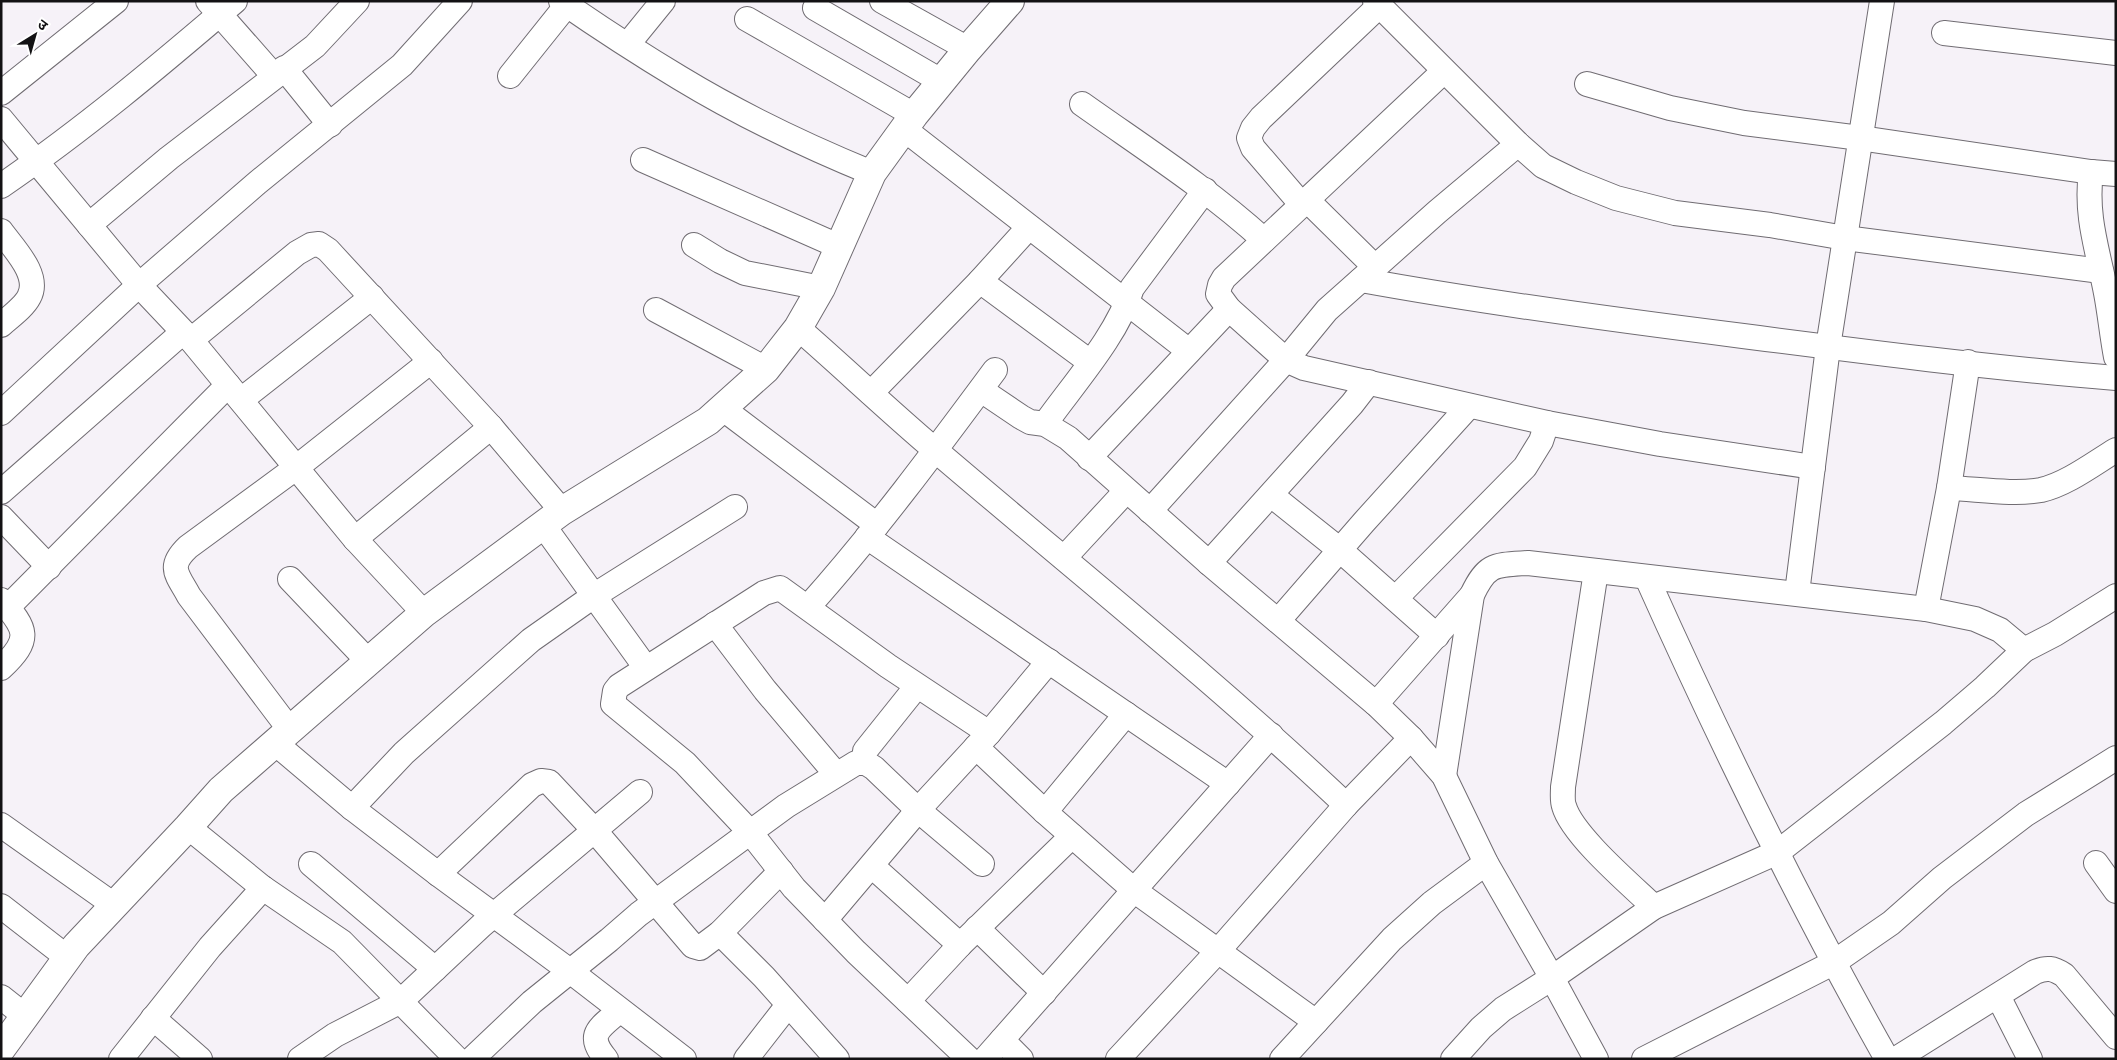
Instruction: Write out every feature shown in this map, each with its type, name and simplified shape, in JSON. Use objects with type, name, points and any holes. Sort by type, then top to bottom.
[{"type":"main road","points":[[1,1050],[76,946],[188,828],[221,790],[424,613],[552,518],[708,421],[766,369],[798,328],[821,288],[872,173],[941,81],[1010,1]]},
{"type":"street","points":[[1,94],[116,1]]},
{"type":"street","points":[[89,225],[169,158],[315,46],[357,1]]},
{"type":"street","points":[[1,413],[139,285],[257,183],[402,66],[460,1]]},
{"type":"street","points":[[628,44],[663,1]]},
{"type":"street","points":[[882,1],[968,49]]},
{"type":"street","points":[[1798,593],[1828,347],[1882,1]]},
{"type":"street","points":[[510,76],[566,2],[599,27],[679,78],[725,104],[812,148],[872,173]]},
{"type":"street","points":[[2100,271],[1845,238],[1770,224],[1675,213],[1616,198],[1543,166],[1518,144],[1377,4],[1261,118],[1249,138],[1253,148],[1368,273],[1440,294],[1595,317],[1828,347],[2052,373],[2116,378]]},
{"type":"street","points":[[1,186],[38,161],[220,6],[330,125]]},
{"type":"street","points":[[814,8],[941,81]]},
{"type":"street","points":[[747,19],[909,122],[1029,227],[1189,351]]},
{"type":"street","points":[[1944,33],[2116,53]]},
{"type":"street","points":[[1444,71],[1224,278],[1218,294],[1229,309],[1286,360],[1327,375],[1368,382],[1547,423],[1660,444],[1813,467]]},
{"type":"street","points":[[1587,84],[1670,108],[1744,123],[2116,174]]},
{"type":"street","points":[[1082,104],[1205,190],[1230,209],[1264,240]]},
{"type":"street","points":[[1,119],[38,161],[139,285],[187,336],[235,392],[355,539],[424,613]]},
{"type":"street","points":[[1150,511],[1286,360],[1327,310],[1518,144]]},
{"type":"street","points":[[643,160],[838,246]]},
{"type":"street","points":[[2091,172],[2089,190],[2090,223],[2116,357]]},
{"type":"street","points":[[1045,424],[1090,362],[1127,303],[1132,288],[1205,190]]},
{"type":"street","points":[[871,394],[980,281],[1029,227]]},
{"type":"street","points":[[1,230],[29,272],[33,285],[29,298],[1,325]]},
{"type":"street","points":[[1,492],[187,336],[297,253],[311,245],[319,244],[328,250],[491,427],[552,518],[596,595],[646,668]]},
{"type":"street","points":[[694,245],[720,262],[745,273],[821,288]]},
{"type":"street","points":[[980,281],[1090,362]]},
{"type":"street","points":[[1,668],[20,647],[23,640],[22,629],[5,603],[48,567],[235,392],[372,297]]},
{"type":"street","points":[[1089,458],[1229,309]]},
{"type":"street","points":[[656,310],[766,369]]},
{"type":"street","points":[[798,328],[936,450],[1272,735],[1346,806]]},
{"type":"street","points":[[431,362],[297,467],[188,547],[174,564],[177,574],[189,596],[282,736],[352,808],[684,1059]]},
{"type":"street","points":[[1926,609],[1949,488],[1968,362]]},
{"type":"street","points":[[808,607],[845,566],[936,450],[995,370]]},
{"type":"street","points":[[1209,563],[1352,404],[1368,382]]},
{"type":"street","points":[[980,390],[1030,422],[1045,424],[1055,428],[1209,563],[1376,704],[1411,738],[1444,776],[1486,863],[1596,1059]]},
{"type":"street","points":[[1278,621],[1469,406]]},
{"type":"street","points":[[722,408],[872,531],[1049,661],[1228,784]]},
{"type":"street","points":[[1396,598],[1525,467],[1541,441],[1547,423]]},
{"type":"street","points":[[355,539],[491,427]]},
{"type":"street","points":[[1949,488],[2041,490],[2061,482],[2116,450]]},
{"type":"street","points":[[1064,558],[1126,491]]},
{"type":"street","points":[[1271,495],[1340,550],[1437,636]]},
{"type":"street","points":[[352,808],[404,754],[531,640],[596,595],[735,507]]},
{"type":"street","points":[[1,517],[48,567]]},
{"type":"street","points":[[1444,776],[1472,595],[1480,577],[1490,568],[1503,564],[1528,563],[1926,609],[1976,619],[2000,630],[2024,650]]},
{"type":"street","points":[[1596,571],[1564,787],[1564,806],[1573,824],[1588,843],[1654,907]]},
{"type":"street","points":[[1647,578],[1703,702],[1833,964],[1887,1059]]},
{"type":"street","points":[[290,579],[368,661]]},
{"type":"street","points":[[969,1059],[794,888],[750,832],[685,763],[612,704],[615,691],[619,686],[764,592],[780,588],[917,686],[983,740],[1045,812],[1135,891],[1316,1022]]},
{"type":"street","points":[[1376,704],[1472,595]]},
{"type":"street","points":[[1453,1059],[1481,1028],[1503,1009],[1552,978],[1654,907],[1778,852],[1943,722],[1985,687],[2024,650],[2116,596]]},
{"type":"street","points":[[715,624],[765,690],[836,774]]},
{"type":"street","points":[[825,920],[918,810],[983,740],[1049,661]]},
{"type":"street","points":[[865,750],[917,686]]},
{"type":"street","points":[[1045,812],[1126,714]]},
{"type":"street","points":[[985,1059],[1272,735]]},
{"type":"street","points":[[1118,1059],[1218,951],[1346,806],[1411,738]]},
{"type":"street","points":[[1644,1059],[1833,964],[1891,923],[1950,872],[2026,814],[2116,758]]},
{"type":"street","points":[[472,1059],[532,1002],[655,902],[750,832],[836,774],[856,763],[866,763],[982,864]]},
{"type":"street","points":[[438,874],[490,827],[532,785],[541,781],[550,782],[595,831],[693,946],[700,948],[720,933],[781,871]]},
{"type":"street","points":[[300,1059],[335,1035],[401,1001],[494,916],[640,792]]},
{"type":"street","points":[[1,825],[114,905]]},
{"type":"street","points":[[188,828],[263,888],[342,942],[457,1059]]},
{"type":"street","points":[[908,1001],[960,945],[1072,836]]},
{"type":"street","points":[[1282,1059],[1392,939],[1432,903],[1486,863]]},
{"type":"street","points":[[2096,863],[2116,891]]},
{"type":"street","points":[[311,864],[434,969]]},
{"type":"street","points":[[872,866],[960,945]]},
{"type":"street","points":[[121,1059],[210,947],[263,888]]},
{"type":"street","points":[[1,906],[68,958]]},
{"type":"street","points":[[977,928],[1044,993]]},
{"type":"street","points":[[720,933],[764,977],[837,1059]]},
{"type":"street","points":[[1896,1059],[2035,972],[2046,968],[2055,969],[2064,975],[2116,1037]]},
{"type":"street","points":[[1998,996],[2030,1059]]},
{"type":"street","points":[[1,997],[25,1016]]},
{"type":"street","points":[[746,1059],[788,1005]]},
{"type":"street","points":[[606,1059],[594,1039],[596,1031],[619,1011]]},
{"type":"street","points":[[153,1018],[200,1059]]},
{"type":"street","points":[[1002,1040],[1021,1059]]},
{"type":"street","points":[[1,1050],[11,1059]]}]
